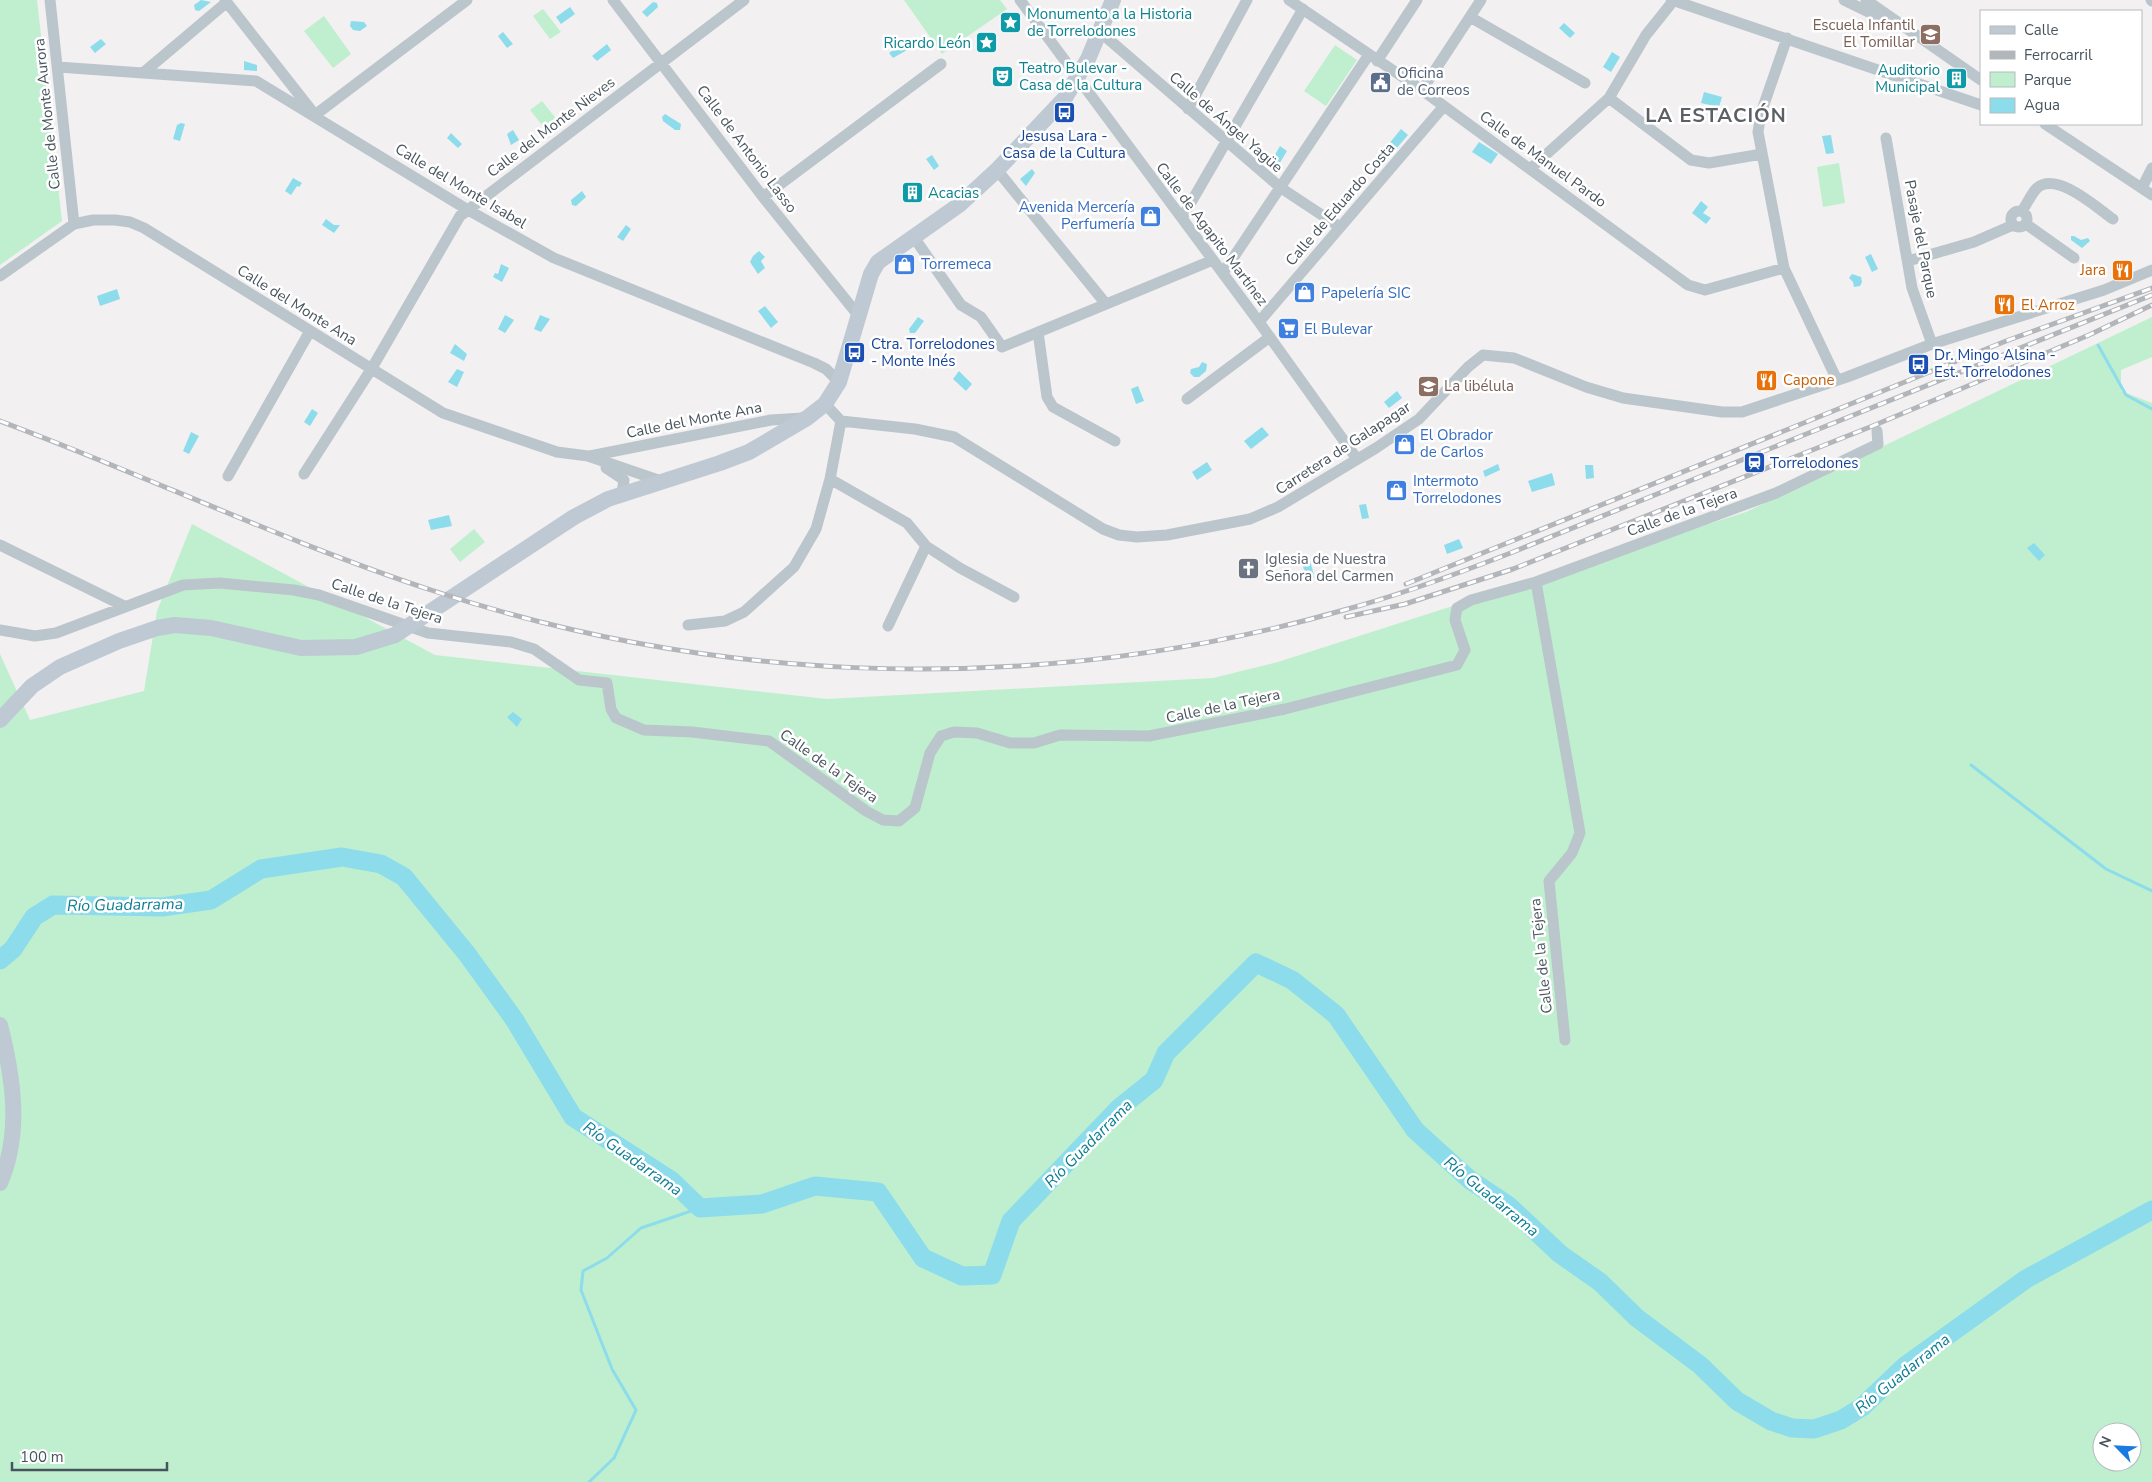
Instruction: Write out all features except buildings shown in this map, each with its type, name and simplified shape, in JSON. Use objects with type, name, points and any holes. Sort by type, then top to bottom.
[{"type":"main road","points":[[0,720],[22,695],[53,671],[94,650],[157,628],[175,625],[211,628],[301,648],[356,647],[395,635],[574,517],[622,493],[750,452],[807,418],[825,404],[839,382],[871,274],[878,262],[959,205],[997,170],[1065,98],[1078,75],[1113,0]]},
{"type":"main road","points":[[0,1183],[8,1156],[14,1119],[11,1077],[1,1030]]},
{"type":"street","name":"Calle de Monte Aurora","points":[[50,0],[74,224]]},
{"type":"street","points":[[143,73],[226,1],[315,115],[467,0]]},
{"type":"street","name":"Calle de Antonio Lasso","points":[[613,0],[763,197],[858,316]]},
{"type":"street","name":"Calle del Monte Nieves","points":[[304,474],[372,368],[460,216],[744,0]]},
{"type":"street","name":"Calle de Agapito Martínez","points":[[1020,0],[1078,75],[1357,459]]},
{"type":"street","points":[[1188,109],[1247,0]]},
{"type":"street","points":[[1223,274],[1372,58],[1417,0]]},
{"type":"street","points":[[1422,90],[1480,0]]},
{"type":"street","points":[[1531,168],[1609,98],[1646,35],[1672,0],[1978,103]]},
{"type":"street","points":[[1844,0],[1909,31]]},
{"type":"street","points":[[1866,0],[1980,79]]},
{"type":"street","points":[[1182,218],[1226,142],[1297,4]]},
{"type":"street","name":"Calle de Manuel Pardo","points":[[1297,4],[1531,168],[1688,285],[1705,290],[1784,268]]},
{"type":"street","points":[[1470,18],[1585,83]]},
{"type":"street","name":"Calle de Ángel Yagüe","points":[[1099,31],[1281,188],[1340,227]]},
{"type":"street","points":[[1787,38],[1759,123],[1762,154],[1784,268],[1837,380],[1932,344],[2104,290],[2152,270]]},
{"type":"street","points":[[763,197],[940,64]]},
{"type":"street","name":"Calle del Monte Isabel","points":[[58,67],[256,81],[315,115],[468,210],[554,258],[814,363],[826,369],[839,382]]},
{"type":"street","points":[[1609,98],[1691,160],[1709,163],[1762,154]]},
{"type":"street","name":"Calle de Eduardo Costa","points":[[1259,322],[1444,106]]},
{"type":"street","points":[[2047,125],[2152,195]]},
{"type":"street","name":"Pasaje del Parque","points":[[1886,138],[1912,288],[1932,344]]},
{"type":"street","points":[[2142,188],[2152,168]]},
{"type":"street","points":[[997,170],[1106,304]]},
{"type":"street","points":[[2026,224],[2019,228],[2013,225],[2011,221],[2013,214],[2022,211],[2038,188],[2046,184],[2058,184],[2068,188],[2112,219]]},
{"type":"street","points":[[2022,211],[2027,216],[2026,224]]},
{"type":"street","name":"Calle del Monte Ana","points":[[0,276],[74,224],[93,220],[130,222],[144,228],[372,368],[443,414],[558,452],[588,456],[661,481]]},
{"type":"street","points":[[2026,224],[2074,258]]},
{"type":"street","points":[[1908,261],[1974,242],[2013,225]]},
{"type":"street","points":[[913,236],[961,305],[981,317],[1002,348],[1213,260]]},
{"type":"street","points":[[228,476],[310,331]]},
{"type":"street","points":[[1038,332],[1047,398],[1053,408],[1115,441]]},
{"type":"street","points":[[1187,399],[1270,337]]},
{"type":"street","name":"Carretera de Galapagar","points":[[841,421],[915,429],[954,437],[1103,529],[1119,535],[1137,538],[1220,526],[1250,519],[1278,508],[1419,419],[1468,367],[1484,355],[1514,358],[1586,387],[1624,398],[1722,412],[1742,412],[1837,380]]},
{"type":"street","points":[[688,625],[725,621],[744,612],[794,567],[816,529],[830,479],[841,421],[825,404]]},
{"type":"street","name":"Calle del Monte Ana","points":[[588,456],[772,420],[807,418]]},
{"type":"street","name":"Calle de la Tejera","points":[[0,630],[34,636],[56,633],[183,585],[220,583],[294,590],[319,595],[428,633],[511,642],[534,649],[578,680],[607,683],[611,709],[616,718],[644,730],[692,732],[769,742],[866,812],[883,820],[899,821],[915,808],[930,753],[941,736],[954,732],[977,733],[1010,743],[1034,743],[1060,735],[1149,736],[1285,709],[1457,665],[1465,650],[1455,620],[1457,608],[1471,600],[1536,582],[1776,492],[1878,444],[1877,431]]},
{"type":"street","name":"Calle del Monte Ana","points":[[588,456],[624,480],[622,493]]},
{"type":"street","points":[[830,479],[907,523],[926,546],[960,568],[1014,597]]},
{"type":"street","points":[[0,545],[124,606]]},
{"type":"street","points":[[888,626],[926,546]]},
{"type":"street","name":"Calle de la Tejera","points":[[1536,582],[1580,833],[1572,853],[1548,882],[1565,1040]]},
{"type":"green space","points":[[0,0],[37,0],[62,221],[0,265]]},
{"type":"green space","points":[[904,0],[1000,0],[1007,9],[942,54]]},
{"type":"green space","points":[[543,9],[561,32],[550,39],[533,16]]},
{"type":"green space","points":[[324,16],[351,54],[333,68],[304,31]]},
{"type":"green space","points":[[1335,45],[1357,60],[1326,106],[1304,91]]},
{"type":"green space","points":[[542,101],[562,126],[550,135],[530,110]]},
{"type":"green space","points":[[1839,163],[1845,203],[1823,207],[1817,167]]},
{"type":"green space","points":[[2152,317],[2152,357],[2121,370],[2121,391],[2152,403],[2152,1482],[0,1482],[0,654],[30,720],[144,691],[157,611],[192,524],[435,655],[827,699],[1213,678],[1278,662],[1746,512]]},
{"type":"green space","points":[[474,529],[485,542],[460,562],[450,549]]},
{"type":"water","points":[[201,0],[211,2],[199,11],[195,10],[194,5]]},
{"type":"water","points":[[653,2],[657,3],[658,7],[647,17],[642,12]]},
{"type":"water","points":[[570,7],[575,14],[561,24],[556,17]]},
{"type":"water","points":[[351,21],[364,22],[367,26],[360,31],[353,30],[350,26]]},
{"type":"water","points":[[1564,23],[1575,33],[1570,38],[1559,28]]},
{"type":"water","points":[[503,32],[513,44],[507,48],[498,36]]},
{"type":"water","points":[[101,39],[106,44],[95,53],[90,47]]},
{"type":"water","points":[[607,44],[611,50],[597,61],[592,56]]},
{"type":"water","points":[[902,44],[907,50],[893,58],[889,53]]},
{"type":"water","points":[[1612,52],[1620,57],[1611,72],[1603,67]]},
{"type":"water","points":[[244,61],[257,65],[257,71],[244,70]]},
{"type":"water","points":[[1704,92],[1722,97],[1719,107],[1701,103]]},
{"type":"water","points":[[665,114],[681,124],[680,130],[675,130],[663,121],[662,117]]},
{"type":"water","points":[[185,124],[180,141],[173,139],[177,125]]},
{"type":"water","points":[[1401,129],[1408,135],[1395,150],[1388,145]]},
{"type":"water","points":[[513,130],[519,140],[511,145],[507,134]]},
{"type":"water","points":[[451,133],[462,144],[458,148],[447,138]]},
{"type":"water","points":[[1831,135],[1834,153],[1826,154],[1822,136]]},
{"type":"water","points":[[1479,142],[1498,154],[1491,164],[1472,152]]},
{"type":"water","points":[[1280,146],[1287,151],[1278,166],[1271,162]]},
{"type":"water","points":[[932,155],[939,166],[934,170],[926,159]]},
{"type":"water","points":[[1032,169],[1035,173],[1026,186],[1020,179]]},
{"type":"water","points":[[293,178],[302,183],[299,187],[297,186],[291,195],[285,191]]},
{"type":"water","points":[[582,191],[586,197],[576,206],[572,205],[571,200]]},
{"type":"water","points":[[1701,201],[1708,207],[1703,213],[1711,218],[1706,224],[1692,213]]},
{"type":"water","points":[[326,219],[334,225],[340,225],[334,233],[322,225]]},
{"type":"water","points":[[626,225],[631,229],[623,241],[617,237]]},
{"type":"water","points":[[2071,236],[2081,240],[2088,238],[2090,241],[2082,248],[2071,240]]},
{"type":"water","points":[[759,251],[765,257],[761,261],[765,268],[758,274],[750,262]]},
{"type":"water","points":[[1871,254],[1878,269],[1872,272],[1865,257]]},
{"type":"water","points":[[501,264],[509,268],[502,282],[493,277],[495,273],[498,274]]},
{"type":"water","points":[[1852,274],[1861,277],[1862,282],[1860,286],[1854,287],[1853,282],[1849,278]]},
{"type":"water","points":[[117,289],[120,299],[100,306],[97,296]]},
{"type":"water","points":[[765,306],[778,322],[771,328],[758,311]]},
{"type":"water","points":[[505,315],[514,320],[505,333],[498,329]]},
{"type":"water","points":[[540,315],[550,319],[541,332],[534,329]]},
{"type":"water","points":[[918,317],[924,321],[915,333],[910,333],[909,329]]},
{"type":"water","points":[[455,344],[467,354],[464,361],[450,353]]},
{"type":"water","points":[[1202,362],[1207,364],[1206,371],[1199,377],[1194,377],[1190,373],[1191,369],[1199,367]]},
{"type":"water","points":[[457,369],[464,372],[457,387],[448,382]]},
{"type":"water","points":[[959,371],[972,384],[966,391],[953,379]]},
{"type":"water","points":[[1138,386],[1144,401],[1136,404],[1131,389]]},
{"type":"water","points":[[1397,391],[1402,398],[1389,408],[1384,402]]},
{"type":"water","points":[[312,409],[318,413],[310,426],[304,422]]},
{"type":"water","points":[[1262,427],[1269,435],[1251,449],[1244,441]]},
{"type":"water","points":[[191,432],[199,436],[189,454],[183,451]]},
{"type":"water","points":[[1207,462],[1212,470],[1197,480],[1192,472]]},
{"type":"water","points":[[1498,464],[1500,470],[1485,477],[1483,471]]},
{"type":"water","points":[[1585,465],[1593,465],[1594,478],[1586,479]]},
{"type":"water","points":[[1552,473],[1555,485],[1532,492],[1528,481]]},
{"type":"water","points":[[1366,504],[1369,518],[1362,519],[1359,505]]},
{"type":"water","points":[[449,515],[452,526],[431,530],[428,520]]},
{"type":"water","points":[[1459,539],[1463,548],[1447,554],[1444,545]]},
{"type":"water","points":[[2034,543],[2045,555],[2039,561],[2027,548]]},
{"type":"water","points":[[1310,561],[1315,578],[1307,580],[1302,563]]},
{"type":"water","points":[[513,712],[522,719],[517,727],[507,717]]},
{"type":"waterway","points":[[2098,345],[2126,395],[2152,409]]},
{"type":"waterway","points":[[1971,765],[2106,869],[2152,891]]},
{"type":"waterway","name":"Río Guadarrama","points":[[0,960],[13,949],[34,917],[53,905],[162,907],[211,900],[261,869],[342,857],[381,864],[404,877],[467,954],[514,1019],[573,1117],[672,1181],[700,1208],[762,1204],[815,1186],[878,1192],[923,1258],[962,1276],[992,1275],[1011,1221],[1118,1109],[1154,1080],[1166,1053],[1256,963],[1292,980],[1336,1015],[1415,1130],[1470,1180],[1509,1206],[1560,1254],[1600,1282],[1637,1318],[1700,1365],[1737,1401],[1771,1421],[1792,1428],[1814,1429],[1841,1420],[1862,1407],[1905,1366],[2026,1279],[2152,1210]]},
{"type":"waterway","points":[[589,1482],[614,1458],[636,1410],[612,1369],[581,1290],[583,1271],[607,1258],[641,1228],[700,1208]]},
{"type":"railway","points":[[1406,584],[2006,341],[2152,288]]},
{"type":"railway","points":[[0,421],[322,551],[431,590],[542,622],[656,646],[771,662],[886,669],[1002,667],[1117,657],[1232,638],[1344,610],[1406,591],[1508,554],[2152,295]]},
{"type":"railway","points":[[1346,617],[1405,604],[1513,569],[1875,425],[2089,335],[2152,305]]},
{"type":"place","name":"Monumento a la Historia de Torrelodones","points":[[1011,23]]},
{"type":"place","name":"Escuela Infantil El Tomillar","points":[[1931,34]]},
{"type":"place","name":"Ricardo León","points":[[987,43]]},
{"type":"place","name":"Teatro Bulevar - Casa de la Cultura","points":[[1003,77]]},
{"type":"place","name":"Auditorio Municipal","points":[[1956,79]]},
{"type":"place","name":"Oficina de Correos","points":[[1381,82]]},
{"type":"place","name":"Jesusa Lara - Casa de la Cultura","points":[[1064,113]]},
{"type":"place","name":"Acacias","points":[[912,193]]},
{"type":"place","name":"Avenida Mercería Perfumería","points":[[1151,216]]},
{"type":"place","name":"Torremeca","points":[[905,264]]},
{"type":"place","name":"Jara","points":[[2122,270]]},
{"type":"place","name":"Papelería SIC","points":[[1305,293]]},
{"type":"place","name":"El Arroz","points":[[2005,305]]},
{"type":"place","name":"El Bulevar","points":[[1288,329]]},
{"type":"place","name":"Ctra. Torrelodones - Monte Inés","points":[[855,353]]},
{"type":"place","name":"Dr. Mingo Alsina - Est. Torrelodones","points":[[1918,364]]},
{"type":"place","name":"Capone","points":[[1767,380]]},
{"type":"place","name":"La libélula","points":[[1428,386]]},
{"type":"place","name":"El Obrador de Carlos","points":[[1404,444]]},
{"type":"place","name":"Torrelodones","points":[[1754,463]]},
{"type":"place","name":"Intermoto Torrelodones","points":[[1397,490]]},
{"type":"place","name":"Iglesia de Nuestra Señora del Carmen","points":[[1249,568]]},
{"type":"district","name":"LA ESTACIÓN","points":[[1716,115]]}]
